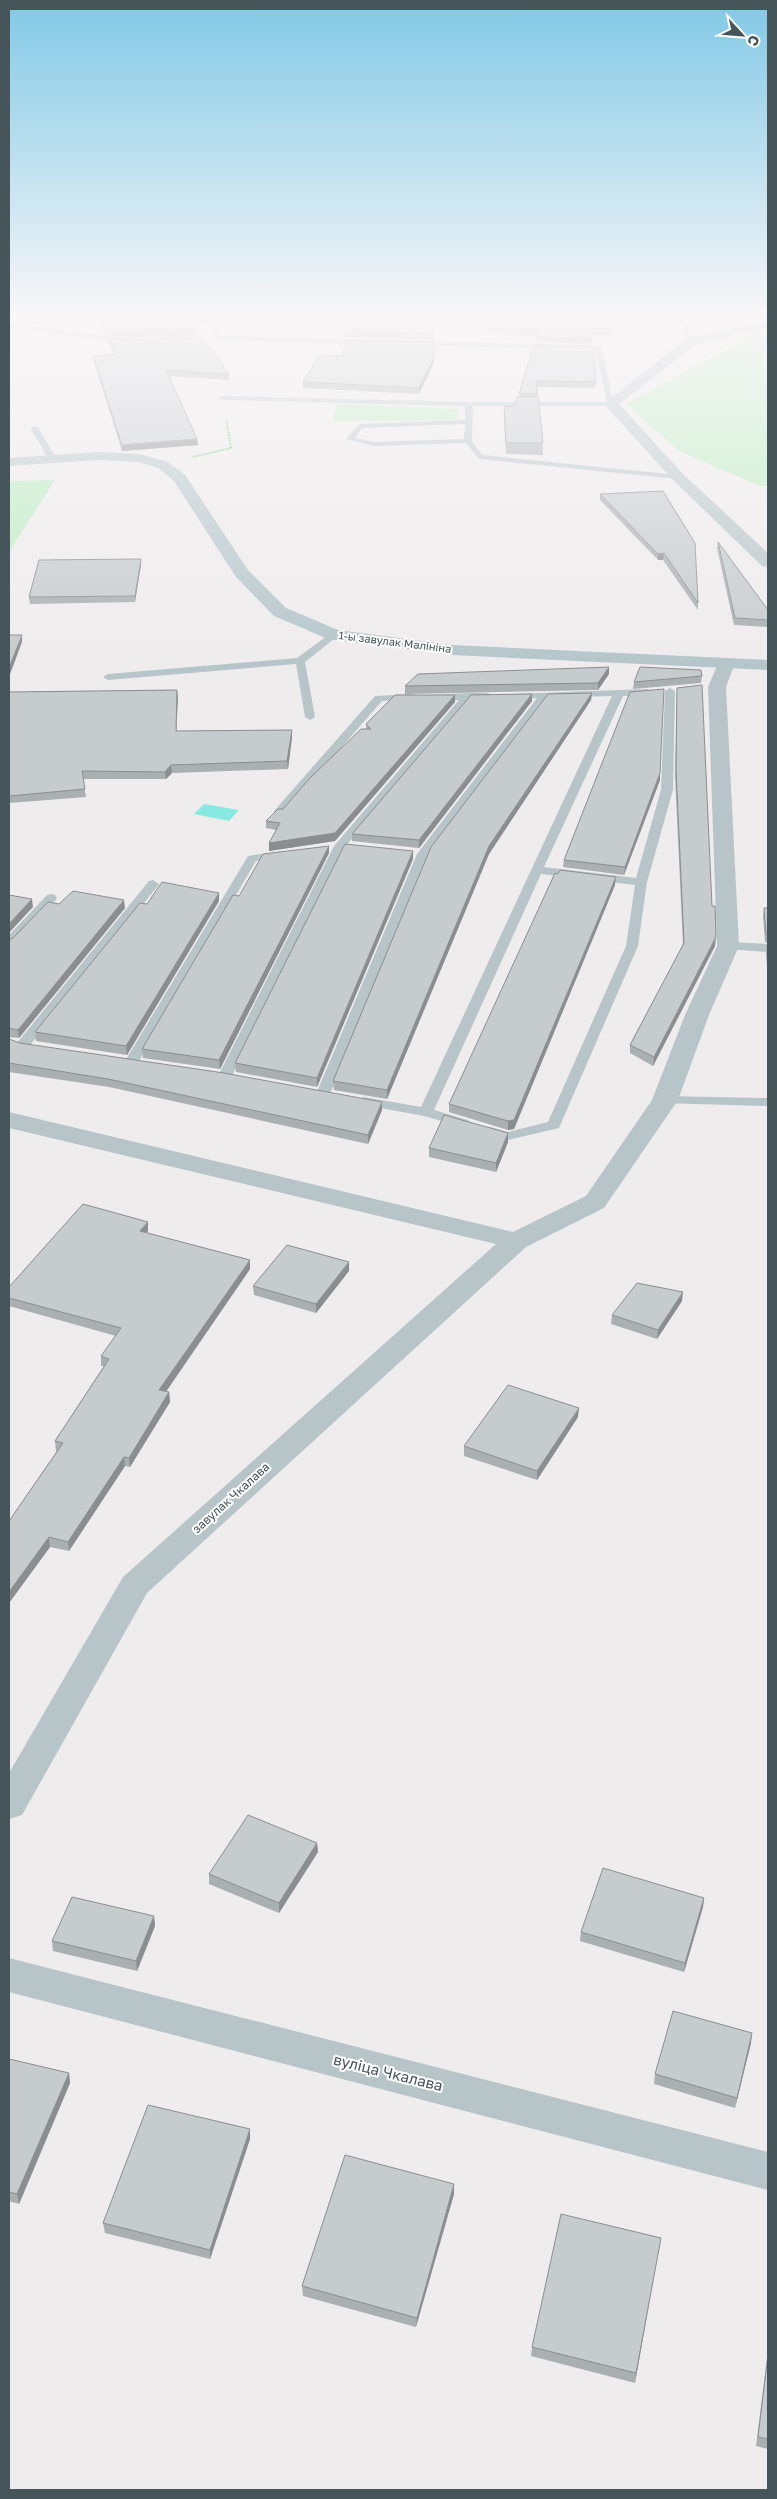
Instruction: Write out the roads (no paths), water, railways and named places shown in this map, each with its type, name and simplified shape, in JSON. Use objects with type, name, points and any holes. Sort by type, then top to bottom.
[{"type":"street","points":[[636,432],[678,477],[768,562]]},
{"type":"street","name":"1-ы завулак Малініна","points":[[9,462],[100,456],[140,458],[163,464],[180,478],[242,573],[280,612],[334,635],[452,650],[768,665]]},
{"type":"street","points":[[726,663],[712,687],[728,946]]},
{"type":"street","name":"завулак Чкалава","points":[[9,1805],[135,1584],[516,1241],[595,1202],[665,1100],[697,1015],[728,946]]},
{"type":"street","points":[[9,1120],[516,1241]]},
{"type":"street","name":"вуліца Чкалава","points":[[9,1975],[768,2171]]},
{"type":"lane","points":[[37,432],[52,458]]},
{"type":"lane","points":[[356,432],[350,439],[374,444],[468,442]]},
{"type":"lane","points":[[468,432],[468,442],[479,457],[678,477]]},
{"type":"lane","points":[[108,677],[300,661],[334,635]]},
{"type":"lane","points":[[300,661],[310,717]]},
{"type":"lane","points":[[278,813],[379,698],[618,695],[674,690],[667,790],[641,882],[632,946],[554,1125],[508,1136],[426,1112],[351,1099]]},
{"type":"lane","points":[[426,1112],[618,695]]},
{"type":"lane","points":[[226,1076],[340,846],[468,696]]},
{"type":"lane","points":[[323,1094],[418,854],[544,696]]},
{"type":"lane","points":[[320,848],[340,846],[358,848]]},
{"type":"lane","points":[[150,1064],[127,1061],[252,858],[291,853]]},
{"type":"lane","points":[[536,870],[641,882]]},
{"type":"lane","points":[[22,1046],[153,884]]},
{"type":"lane","points":[[9,942],[51,898]]},
{"type":"lane","points":[[728,946],[768,948]]},
{"type":"lane","points":[[9,1042],[40,1048]]},
{"type":"lane","points":[[665,1100],[768,1102]]},
{"type":"water","points":[[204,804],[239,810],[229,821],[194,814]]}]
